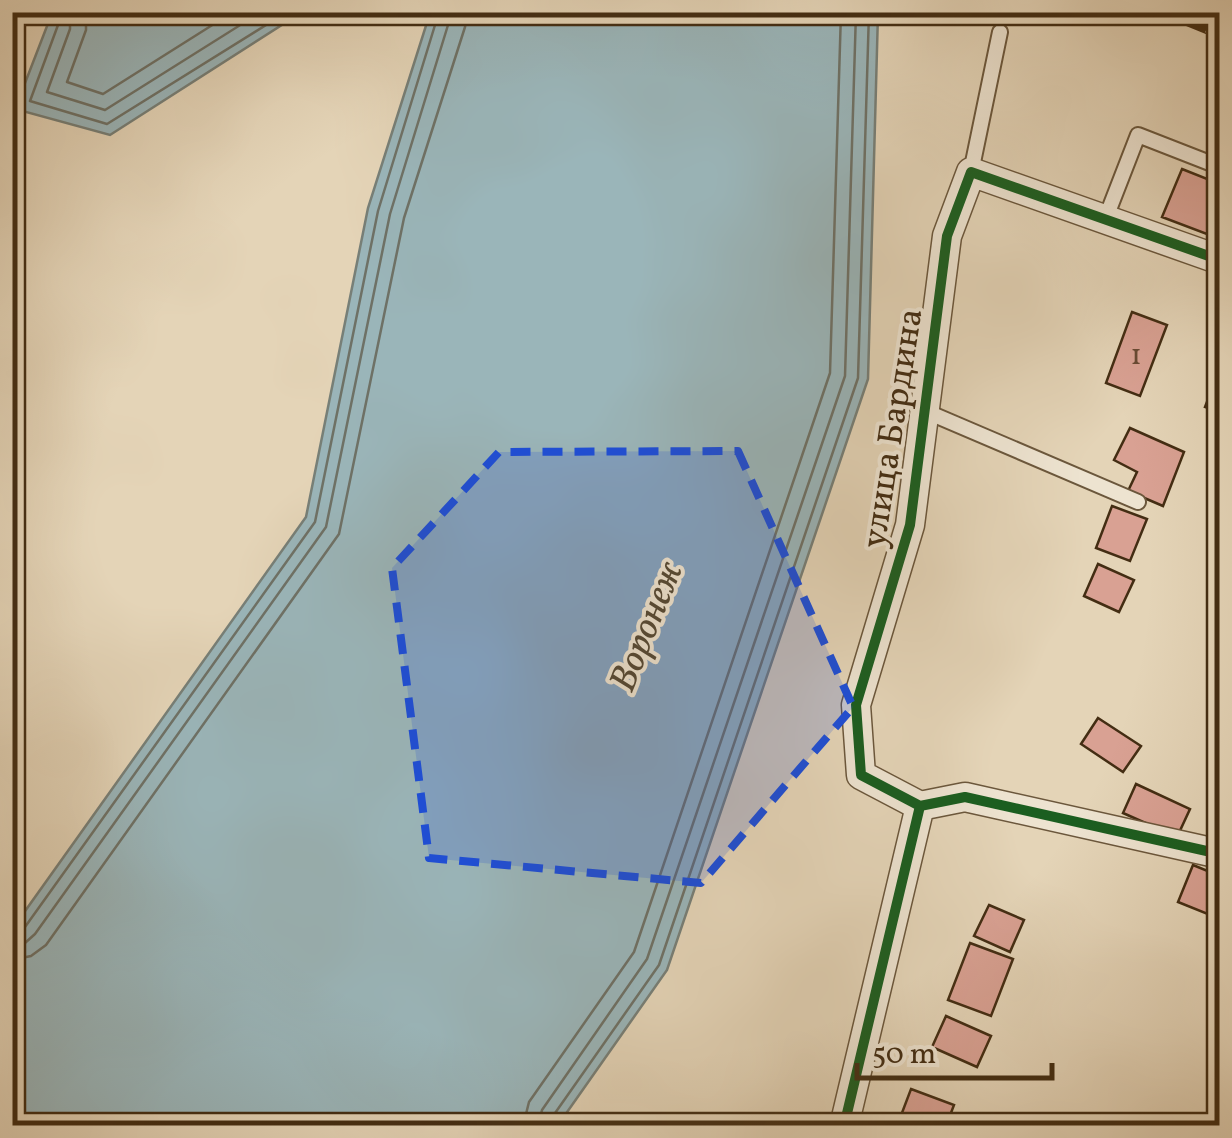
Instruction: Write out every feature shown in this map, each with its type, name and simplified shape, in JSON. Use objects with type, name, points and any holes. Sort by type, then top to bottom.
[{"type":"street","points":[[971,172],[1220,260]]},
{"type":"street","name":"улица Бардина","points":[[920,806],[861,774],[856,706],[910,525],[947,236],[971,172]]},
{"type":"street","points":[[844,1126],[920,806],[965,797],[1220,854]]},
{"type":"lane","points":[[971,172],[1000,32]]},
{"type":"lane","points":[[1104,221],[1138,135],[1220,167]]},
{"type":"lane","points":[[925,411],[1138,502]]},
{"type":"highlighted area","points":[[738,451],[853,707],[701,883],[429,858],[392,568],[499,452]]},
{"type":"water","points":[[37,13],[321,13],[285,23],[110,135],[15,109],[49,21]]},
{"type":"water","name":"Воронеж","points":[[430,13],[878,13],[868,379],[667,970],[558,1125],[13,1125],[13,928],[306,517],[368,208]]},
{"type":"building","points":[[1182,169],[1220,184],[1220,239],[1162,217]]},
{"type":"building","points":[[1132,312],[1167,325],[1140,396],[1106,383]]},
{"type":"building","points":[[1220,368],[1220,412],[1205,407]]},
{"type":"building","points":[[1130,428],[1184,452],[1163,506],[1128,491],[1137,472],[1114,460]]},
{"type":"building","points":[[1112,506],[1147,519],[1130,561],[1096,548]]},
{"type":"building","points":[[1098,564],[1134,580],[1119,612],[1084,596]]},
{"type":"building","points":[[1098,718],[1141,746],[1123,772],[1081,744]]},
{"type":"building","points":[[1136,784],[1190,809],[1177,837],[1123,813]]},
{"type":"building","points":[[1193,865],[1220,876],[1220,919],[1178,902]]},
{"type":"building","points":[[989,905],[1024,920],[1010,952],[974,936]]},
{"type":"building","points":[[970,943],[1013,959],[991,1016],[948,1000]]},
{"type":"building","points":[[946,1016],[991,1036],[977,1067],[932,1047]]},
{"type":"building","points":[[911,1089],[954,1105],[946,1126],[897,1126]]},
{"type":"railway","points":[[1166,12],[1220,34]]},
{"type":"cycle path","points":[[844,1126],[920,806],[861,775],[856,705],[910,525],[947,236],[971,172],[1220,260]]},
{"type":"cycle path","points":[[920,806],[965,797],[1220,854]]}]
